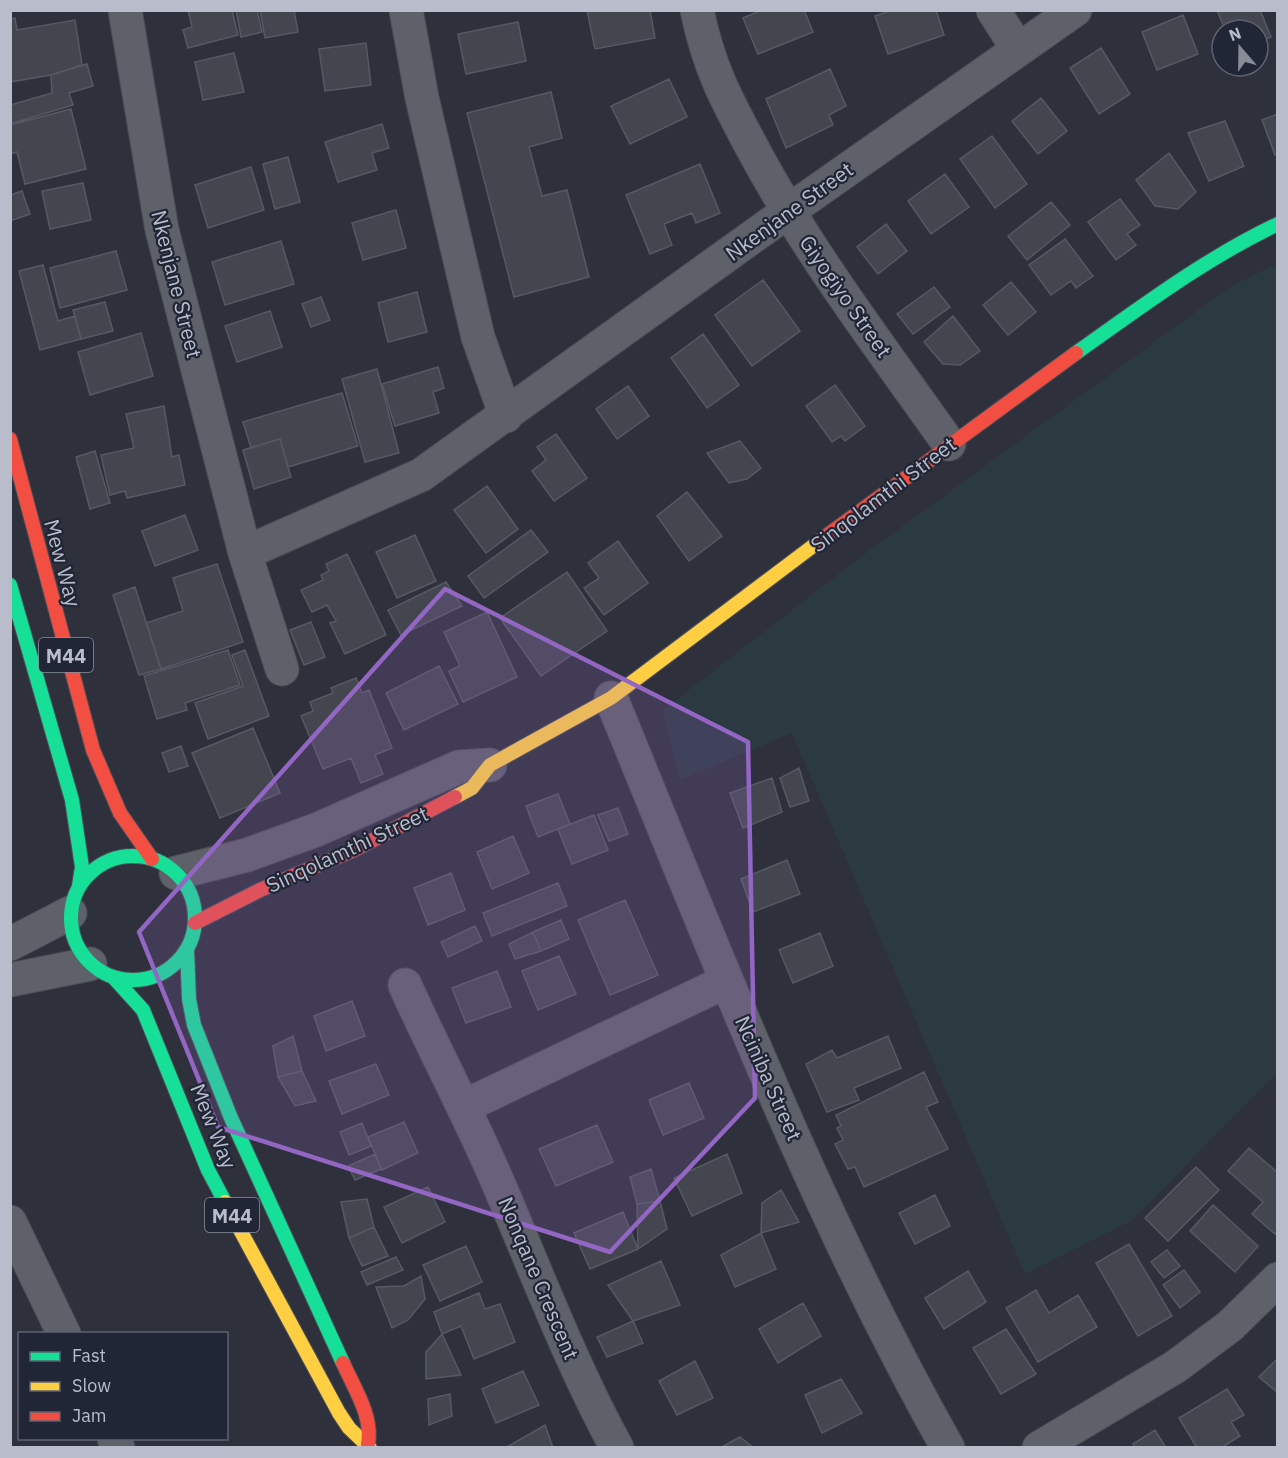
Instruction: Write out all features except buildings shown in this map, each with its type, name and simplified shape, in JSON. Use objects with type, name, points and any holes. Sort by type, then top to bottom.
[{"type":"main road","name":"Sinqolamthi Street","points":[[195,923],[260,890],[356,849],[472,788],[490,765],[611,698],[949,444],[1152,299],[1257,234],[1278,224]]},
{"type":"main road","name":"Mew Way","points":[[10,439],[93,750],[120,813],[191,896],[195,923],[186,949],[189,999],[194,1025],[231,1118],[366,1414],[370,1432],[369,1446]]},
{"type":"main road","name":"Mew Way","points":[[10,585],[72,800],[82,867],[75,899],[75,940],[102,971],[143,1010],[157,1038],[208,1170],[339,1413],[357,1437],[369,1446]]},
{"type":"main road","points":[[75,899],[87,875],[111,858],[138,856],[164,866]]},
{"type":"main road","name":"Mew Way","points":[[102,971],[128,980],[155,976],[168,969],[186,949]]},
{"type":"street","name":"Nkenjane Street","points":[[125,10],[162,230],[245,553],[282,669]]},
{"type":"street","points":[[406,10],[422,98],[478,337],[506,416]]},
{"type":"street","name":"Giyogiyo Street","points":[[697,10],[704,46],[717,83],[787,212],[949,444]]},
{"type":"street","points":[[993,10],[1018,49]]},
{"type":"street","name":"Nkenjane Street","points":[[245,553],[421,475],[787,212],[1075,10]]},
{"type":"street","name":"Nciniba Street","points":[[611,698],[727,981],[858,1276],[948,1448]]},
{"type":"street","name":"Sinqolamthi Street","points":[[164,866],[247,855],[316,830],[459,766],[490,765]]},
{"type":"street","points":[[10,944],[75,899]]},
{"type":"street","points":[[10,980],[102,971]]},
{"type":"street","points":[[465,1106],[727,981]]},
{"type":"street","name":"Nonqane Crescent","points":[[405,985],[436,1054],[465,1106],[588,1389],[617,1448]]},
{"type":"street","points":[[10,1222],[63,1332]]},
{"type":"street","points":[[1039,1448],[1175,1367],[1230,1326],[1278,1279]]},
{"type":"highlighted area","points":[[445,589],[748,742],[755,1098],[610,1252],[218,1127],[139,932]]},
{"type":"shaded area","points":[[1277,264],[1277,1073],[1131,1221],[1025,1274],[792,733],[680,780],[663,710],[862,556],[1231,286]]},
{"type":"traffic: fast","points":[[1076,353],[1149,301],[1225,252],[1278,224]]},
{"type":"traffic: fast","points":[[10,585],[72,800],[82,867],[79,886]]},
{"type":"traffic: fast","points":[[133,856],[157,861],[177,874],[190,894],[195,918],[190,942],[177,962],[157,975],[133,980],[109,975],[89,962],[76,942],[71,918],[76,894],[89,874],[109,861],[133,856]]},
{"type":"traffic: fast","points":[[187,949],[189,999],[194,1025],[231,1118],[343,1363]]},
{"type":"traffic: fast","points":[[114,978],[143,1010],[208,1170],[225,1202]]},
{"type":"traffic: slow","points":[[455,797],[472,788],[490,765],[611,698],[821,540]]},
{"type":"traffic: slow","points":[[225,1202],[339,1413],[349,1428],[370,1448]]},
{"type":"traffic: jam","points":[[821,540],[1076,353]]},
{"type":"traffic: jam","points":[[10,439],[93,750],[120,813],[152,859]]},
{"type":"traffic: jam","points":[[195,923],[260,890],[356,849],[455,797]]},
{"type":"traffic: jam","points":[[343,1363],[365,1413],[368,1423],[368,1444]]}]
